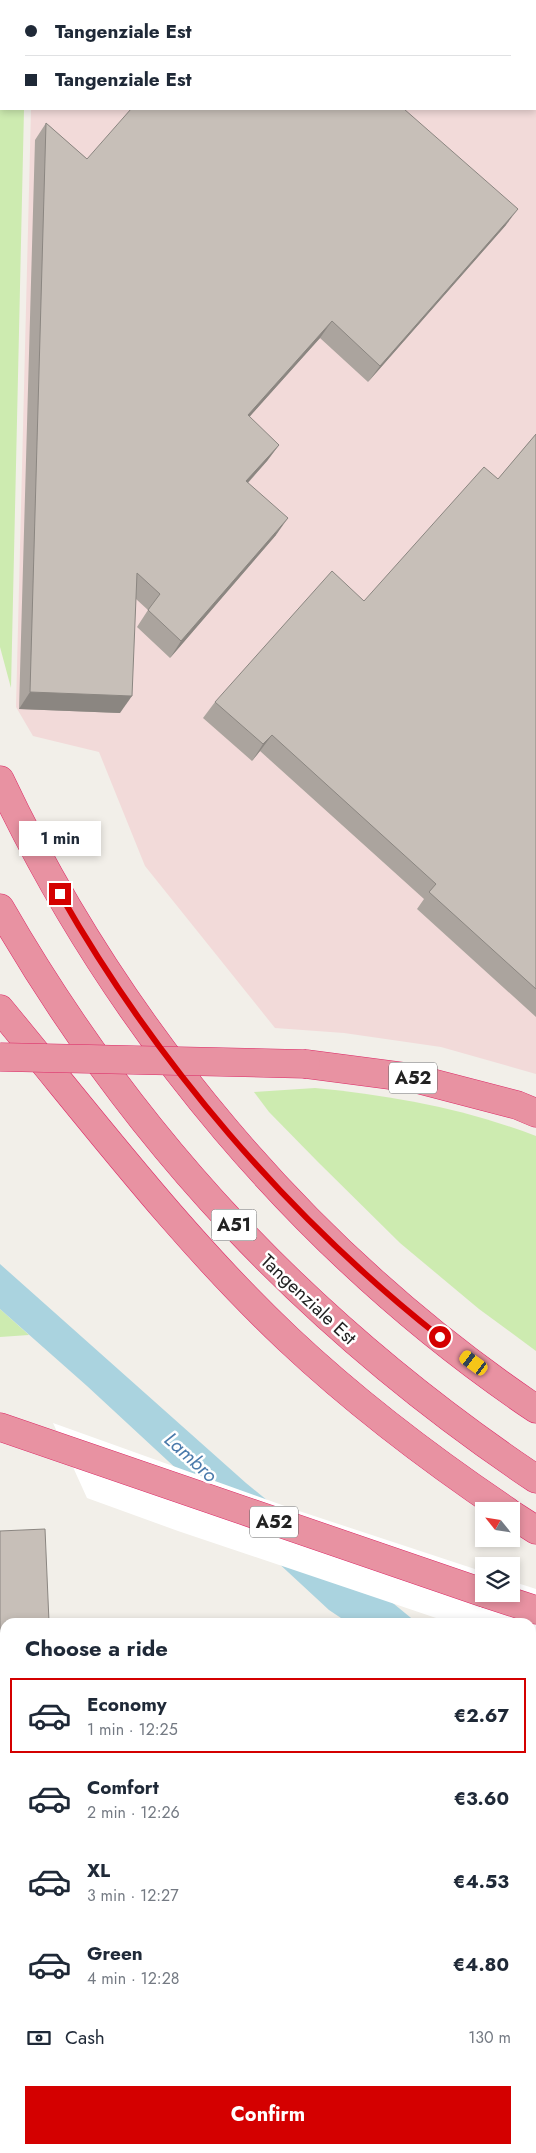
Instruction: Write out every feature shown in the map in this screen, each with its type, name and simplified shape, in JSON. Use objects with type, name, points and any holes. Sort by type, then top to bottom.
[{"type":"highway","points":[[0,780],[46,869],[99,958],[163,1050],[216,1117],[296,1206],[364,1272],[429,1328],[536,1408]]},
{"type":"highway","name":"Tangenziale Est","points":[[0,908],[40,975],[105,1070],[160,1141],[230,1221],[292,1285],[358,1345],[462,1428],[536,1479]]},
{"type":"highway","points":[[0,1010],[173,1218],[234,1285],[288,1339],[398,1433],[494,1502]]},
{"type":"highway","name":"A52","points":[[0,1057],[306,1064],[413,1078],[517,1105],[536,1113]]},
{"type":"highway","name":"A52","points":[[0,1427],[475,1590]]},
{"type":"highway","points":[[520,1520],[536,1530]]},
{"type":"highway","name":"A52","points":[[512,1602],[536,1610]]},
{"type":"shaded area","points":[[31,110],[536,110],[536,1074],[441,1047],[344,1033],[275,1028],[145,866],[99,752],[33,736],[16,707]]},
{"type":"green space","points":[[0,110],[24,110],[11,688],[0,647]]},
{"type":"green space","points":[[315,1088],[427,1104],[482,1118],[536,1136],[536,1351],[479,1309],[400,1243],[269,1112],[254,1092]]},
{"type":"green space","points":[[0,1309],[29,1335],[0,1337]]},
{"type":"water","name":"Lambro","points":[[0,1264],[246,1483],[411,1618],[341,1618],[329,1610],[87,1386],[0,1309]]},
{"type":"pier","points":[[53,1423],[296,1510],[475,1569],[475,1602],[520,1602],[520,1584],[536,1589],[536,1618],[436,1618],[178,1531],[87,1498]]},
{"type":"building","points":[[130,110],[405,110],[518,209],[380,366],[332,321],[248,415],[279,445],[246,481],[288,518],[181,641],[148,610],[160,594],[137,573],[132,696],[30,692],[46,123],[87,159]]},
{"type":"building","points":[[536,434],[536,989],[429,892],[436,884],[272,735],[263,744],[215,702],[332,571],[364,601],[484,467],[498,479]]},
{"type":"building","points":[[45,1529],[49,1618],[0,1618],[0,1531]]},
{"type":"route","points":[[60,894],[137,1015],[216,1117],[302,1212],[364,1272],[440,1337]]}]
